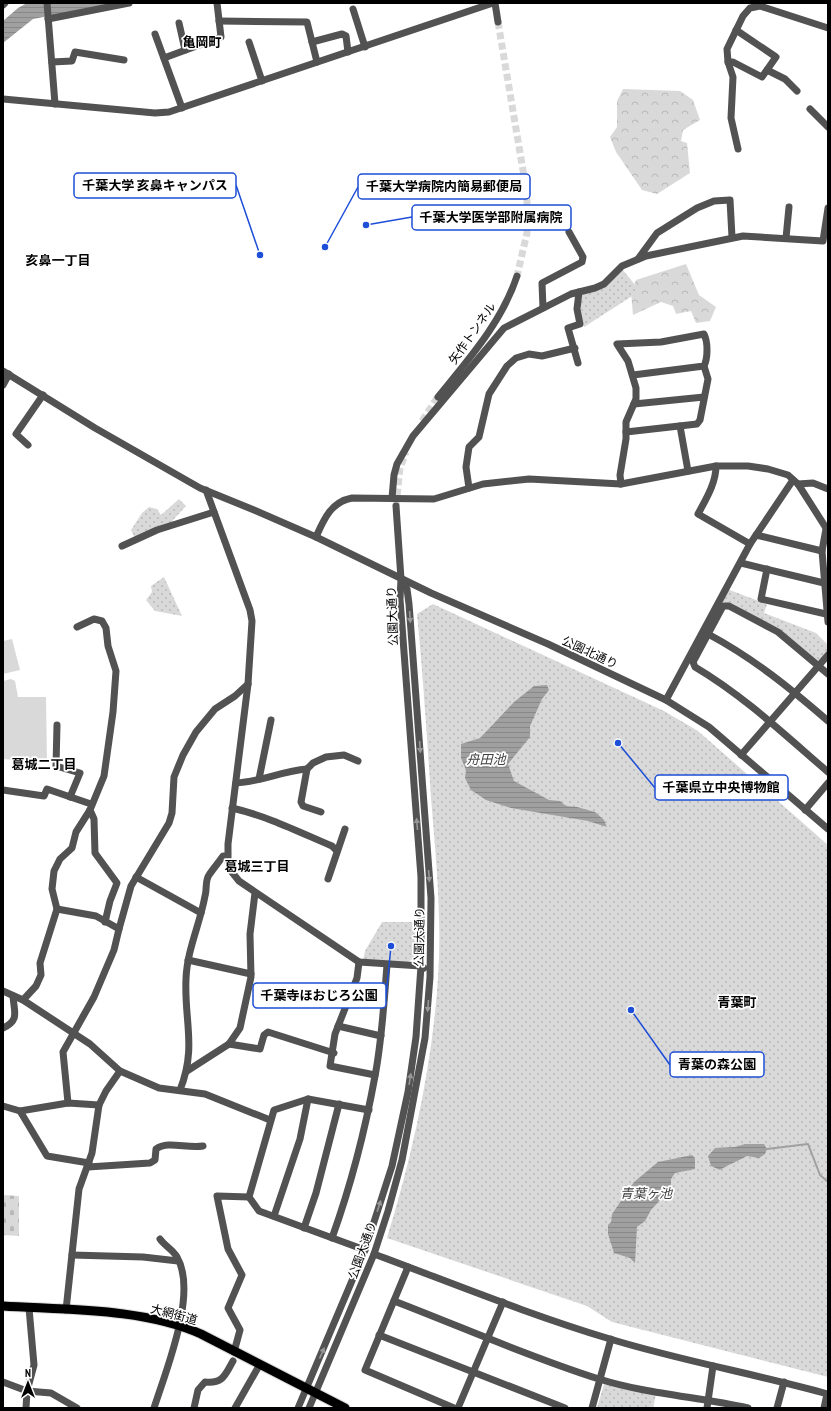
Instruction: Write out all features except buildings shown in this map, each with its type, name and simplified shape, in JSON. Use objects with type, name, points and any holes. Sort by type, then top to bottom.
[{"type":"main road","name":"大網街道","points":[[3,1306],[134,1316],[179,1325],[201,1334],[345,1408]]},
{"type":"street","points":[[47,3],[55,104]]},
{"type":"street","points":[[48,20],[129,3]]},
{"type":"street","points":[[164,58],[221,37],[217,3]]},
{"type":"street","points":[[3,99],[155,113],[169,112],[494,3],[498,22]]},
{"type":"street","points":[[738,149],[731,118],[733,77],[728,62],[727,49],[743,16],[750,8],[760,6],[775,7],[827,27],[828,19]]},
{"type":"street","points":[[353,9],[365,47]]},
{"type":"street","points":[[219,21],[307,22],[317,62]]},
{"type":"street","points":[[179,24],[185,50]]},
{"type":"street","points":[[728,62],[733,62],[762,77],[776,57],[736,30]]},
{"type":"street","points":[[155,34],[182,108]]},
{"type":"street","points":[[312,42],[342,34],[346,36],[348,52]]},
{"type":"street","points":[[249,42],[262,81]]},
{"type":"street","points":[[52,62],[72,61],[75,52],[124,60]]},
{"type":"street","points":[[767,70],[785,79],[797,91]]},
{"type":"street","points":[[810,109],[828,128]]},
{"type":"street","points":[[638,259],[657,233],[697,208],[714,202],[730,200],[732,237]]},
{"type":"street","points":[[786,238],[789,207]]},
{"type":"street","points":[[392,498],[394,475],[397,464],[413,436],[426,418],[504,328],[571,294],[595,288],[604,284],[622,266],[638,259],[732,237],[761,236],[823,241],[828,208]]},
{"type":"street","points":[[543,308],[542,283],[544,280],[582,262],[582,257],[569,232]]},
{"type":"street","name":"矢作トンネル","points":[[437,398],[493,325],[507,300],[517,276]]},
{"type":"street","points":[[578,363],[575,348],[568,328],[580,324],[577,309],[579,292]]},
{"type":"street","points":[[621,484],[626,422],[634,404],[636,388],[634,375],[628,361],[617,344],[661,342],[704,334],[706,338],[706,361],[704,366],[708,379],[700,420],[697,424],[626,432]]},
{"type":"street","points":[[469,488],[466,467],[469,447],[479,437],[488,394],[507,366],[516,358],[529,354],[542,356],[575,348]]},
{"type":"street","points":[[634,375],[704,366]]},
{"type":"street","points":[[3,385],[6,372]]},
{"type":"street","name":"公園北通り","points":[[6,372],[96,428],[206,490],[316,537],[402,579],[548,644],[666,700],[709,727],[828,829]]},
{"type":"street","points":[[28,445],[16,434],[44,395]]},
{"type":"street","points":[[634,404],[704,397]]},
{"type":"street","points":[[680,426],[688,472]]},
{"type":"street","points":[[316,537],[325,517],[335,505],[340,501],[359,498],[434,499],[483,484],[529,479],[621,484],[716,466],[748,466],[768,469],[788,475],[795,482],[827,530],[822,551],[826,614],[828,622]]},
{"type":"street","points":[[716,466],[716,473],[710,492],[698,514],[750,544]]},
{"type":"street","points":[[795,482],[813,483],[828,489]]},
{"type":"street","points":[[666,700],[750,544],[795,482]]},
{"type":"street","points":[[206,490],[250,610],[252,620],[248,684],[227,856],[231,871],[239,881],[254,893],[359,962],[421,966],[430,974]]},
{"type":"street","points":[[396,506],[402,579]]},
{"type":"street","points":[[122,546],[157,530],[214,512]]},
{"type":"street","points":[[756,535],[822,551]]},
{"type":"street","points":[[741,563],[824,583]]},
{"type":"street","points":[[767,570],[761,599],[826,614]]},
{"type":"street","name":"公園大通り","points":[[309,1408],[374,1254],[398,1176],[412,1114],[425,1038],[430,974],[431,898],[409,604],[407,589],[402,579]]},
{"type":"street","name":"公園大通り","points":[[298,1408],[365,1250],[392,1166],[416,1037],[421,966],[421,877],[400,599],[402,579]]},
{"type":"street","points":[[828,674],[778,632],[729,606],[723,606],[693,662],[695,667],[734,691],[828,772]]},
{"type":"street","points":[[23,1000],[36,986],[40,975],[40,963],[57,909],[52,889],[54,871],[60,859],[72,848],[76,832],[91,807],[104,776],[113,712],[116,671],[108,646],[106,628],[102,621],[94,619],[76,627]]},
{"type":"street","points":[[708,634],[754,660],[795,692],[828,721]]},
{"type":"street","points":[[741,755],[828,655]]},
{"type":"street","points":[[68,1103],[63,1052],[94,997],[114,950],[118,929],[129,891],[145,860],[159,843],[169,823],[172,812],[174,777],[183,755],[196,732],[215,709],[235,696],[248,684]]},
{"type":"street","points":[[259,779],[271,720]]},
{"type":"street","points":[[57,725],[56,766],[80,773],[70,796]]},
{"type":"street","points":[[236,783],[252,783],[259,779],[307,769],[313,763],[326,757],[344,755],[358,761]]},
{"type":"street","points":[[307,769],[301,802],[303,806],[321,812]]},
{"type":"street","points":[[805,810],[828,783]]},
{"type":"street","points":[[3,790],[44,796],[47,789],[70,796],[91,807],[94,819],[95,853],[117,883],[110,901],[105,922]]},
{"type":"street","points":[[232,808],[264,817],[290,827],[332,846],[337,851]]},
{"type":"street","points":[[328,879],[345,829]]},
{"type":"street","points":[[180,1090],[187,1071],[190,1038],[186,978],[188,960],[201,913],[208,876],[223,856],[227,856]]},
{"type":"street","points":[[136,877],[201,913]]},
{"type":"street","points":[[187,1071],[229,1044],[240,1028],[251,974],[250,934],[254,893]]},
{"type":"street","points":[[57,909],[96,916],[118,929]]},
{"type":"street","points":[[421,966],[430,956]]},
{"type":"street","points":[[188,960],[251,974]]},
{"type":"street","points":[[359,962],[357,978],[333,1043],[334,1052],[330,1066],[375,1075]]},
{"type":"street","points":[[332,1238],[347,1195],[368,1110],[381,1036],[387,965]]},
{"type":"street","points":[[3,992],[23,1000],[72,1034],[90,1044],[120,1071],[159,1088],[205,1094],[270,1120]]},
{"type":"street","points":[[3,1028],[12,1024],[15,1020],[13,996]]},
{"type":"street","points":[[338,1026],[381,1036]]},
{"type":"street","points":[[229,1044],[260,1049],[264,1035],[268,1032],[334,1052]]},
{"type":"street","points":[[66,1310],[79,1189],[88,1165],[99,1105],[106,1091],[120,1071]]},
{"type":"street","points":[[365,1250],[258,1211],[249,1196],[274,1110],[308,1099],[368,1110]]},
{"type":"street","points":[[274,1216],[300,1139],[308,1099]]},
{"type":"street","points":[[3,1106],[20,1111],[68,1103],[99,1105]]},
{"type":"street","points":[[304,1228],[316,1193],[339,1104]]},
{"type":"street","points":[[20,1111],[45,1155],[55,1159],[88,1165],[150,1163],[155,1160],[156,1149],[163,1144],[189,1148],[203,1146]]},
{"type":"street","points":[[234,1352],[240,1330],[228,1308],[242,1275],[228,1249],[217,1196],[249,1196]]},
{"type":"street","points":[[154,1408],[179,1325],[185,1296],[183,1274],[176,1256],[160,1239]]},
{"type":"street","points":[[374,1254],[503,1302],[611,1339],[828,1394],[824,1408]]},
{"type":"street","points":[[72,1255],[143,1257],[178,1261]]},
{"type":"street","points":[[408,1267],[365,1370],[454,1408]]},
{"type":"street","points":[[394,1301],[599,1379],[748,1408]]},
{"type":"street","points":[[458,1408],[503,1302]]},
{"type":"street","points":[[26,1408],[27,1391],[34,1365],[29,1308]]},
{"type":"street","points":[[379,1335],[565,1408]]},
{"type":"street","points":[[592,1408],[611,1339]]},
{"type":"street","points":[[194,1408],[198,1390],[205,1382],[215,1383],[224,1378],[233,1361]]},
{"type":"street","points":[[235,1408],[260,1364]]},
{"type":"street","points":[[707,1408],[713,1366]]},
{"type":"street","points":[[3,1382],[27,1391],[51,1393],[77,1408]]},
{"type":"street","points":[[777,1408],[784,1382]]},
{"type":"green space","points":[[623,89],[680,91],[693,100],[700,120],[683,130],[681,141],[687,143],[690,173],[657,194],[642,190],[616,152],[610,137],[617,127],[617,101]]},
{"type":"green space","points":[[686,264],[699,295],[716,307],[710,321],[696,323],[691,311],[676,314],[673,306],[661,302],[633,315],[631,292],[636,280]]},
{"type":"green space","points":[[622,269],[640,291],[584,327],[580,304],[583,293]]},
{"type":"green space","points":[[179,499],[186,506],[173,520],[172,525],[135,538],[131,530],[142,513],[149,507],[157,509],[161,515]]},
{"type":"green space","points":[[164,577],[182,616],[155,611],[146,600],[152,592],[151,586]]},
{"type":"green space","points":[[727,589],[767,604],[764,613],[816,633],[828,645],[828,651],[817,662],[757,618],[721,601]]},
{"type":"green space","points":[[433,604],[664,711],[698,731],[828,845],[828,1377],[612,1322],[587,1306],[387,1238],[405,1174],[420,1110],[431,1044],[438,978],[438,888],[417,614]]},
{"type":"green space","points":[[12,639],[20,670],[3,674],[3,641]]},
{"type":"green space","points":[[11,679],[15,681],[18,697],[46,697],[47,763],[3,759],[3,681]]},
{"type":"green space","points":[[382,922],[415,922],[414,958],[408,962],[363,961],[365,951]]},
{"type":"green space","points":[[3,1195],[19,1196],[19,1236],[3,1235]]},
{"type":"green space","points":[[604,1384],[656,1394],[653,1408],[597,1408]]},
{"type":"water","points":[[27,3],[117,3],[33,19],[3,43],[3,21],[18,8]]},
{"type":"water","name":"舟田池","points":[[547,685],[549,690],[542,699],[530,726],[530,737],[508,764],[514,781],[549,800],[560,801],[566,806],[577,807],[595,812],[604,820],[607,827],[588,821],[511,808],[486,800],[471,790],[465,778],[466,770],[461,758],[461,744],[480,738],[514,702],[534,686]]},
{"type":"water","points":[[745,1144],[764,1144],[767,1149],[765,1154],[759,1158],[747,1156],[720,1170],[711,1166],[708,1156],[715,1148],[735,1147]]},
{"type":"water","name":"青葉ヶ池","points":[[692,1155],[695,1158],[695,1169],[675,1173],[671,1179],[671,1188],[651,1210],[645,1221],[637,1227],[635,1263],[630,1258],[614,1253],[608,1234],[608,1225],[611,1222],[612,1214],[634,1182],[658,1162]]},
{"type":"waterway","points":[[767,1149],[808,1144],[820,1175],[828,1182]]},
{"type":"tunnel","points":[[498,22],[527,194],[527,233],[517,276]]},
{"type":"tunnel","points":[[422,421],[437,398]]},
{"type":"tunnel","points":[[396,506],[400,468],[406,452]]},
{"type":"place","name":"千葉大学医学部附属病院","points":[[366,225]]},
{"type":"place","name":"千葉大学病院内簡易郵便局","points":[[325,247]]},
{"type":"place","name":"千葉大学 亥鼻キャンパス","points":[[260,255]]},
{"type":"place","name":"千葉県立中央博物館","points":[[618,743]]},
{"type":"place","name":"千葉寺ほおじろ公園","points":[[391,946]]},
{"type":"place","name":"青葉の森公園","points":[[631,1010]]},
{"type":"district","name":"亀岡町","points":[[202,42]]},
{"type":"district","name":"亥鼻一丁目","points":[[58,260]]},
{"type":"district","name":"葛城二丁目","points":[[44,764]]},
{"type":"district","name":"葛城三丁目","points":[[257,866]]},
{"type":"district","name":"青葉町","points":[[737,1002]]}]
